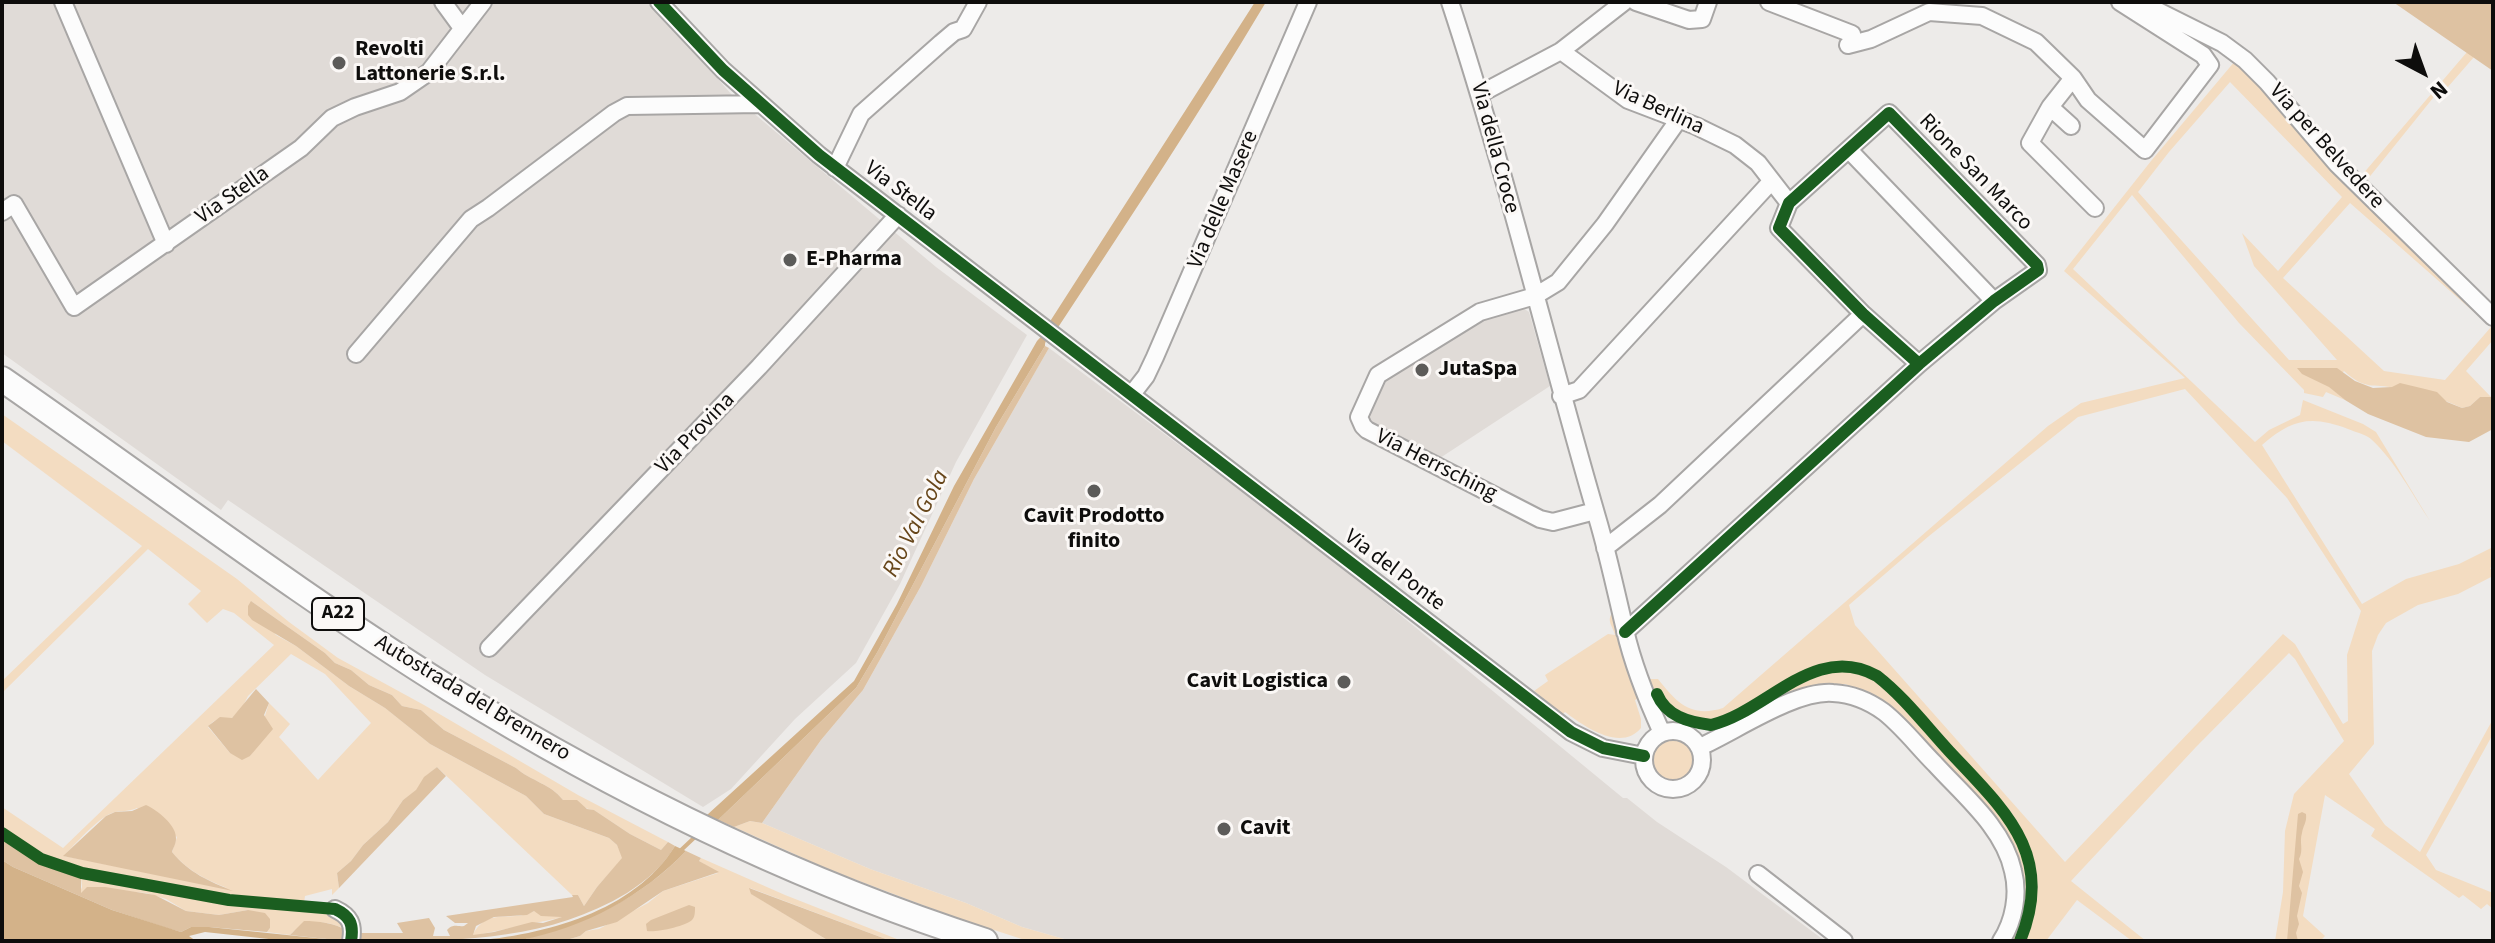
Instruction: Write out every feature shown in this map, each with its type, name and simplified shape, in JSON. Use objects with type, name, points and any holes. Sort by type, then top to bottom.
[{"type":"highway","name":"Autostrada del Brennero","points":[[2,379],[243,549],[449,688],[685,828]]},
{"type":"highway","name":"Autostrada del Brennero","points":[[2,398],[418,686],[529,755],[718,842],[985,941]]},
{"type":"highway","name":"Autostrada del Brennero","points":[[718,842],[836,902],[939,941]]},
{"type":"street","points":[[63,2],[166,244]]},
{"type":"street","points":[[443,2],[462,28]]},
{"type":"street","name":"Via Stella","points":[[2,212],[14,204],[74,307],[301,148],[332,118],[400,92],[429,72],[483,2]]},
{"type":"street","name":"Via Stella","points":[[659,2],[691,38],[760,104],[835,168],[1132,394]]},
{"type":"street","points":[[835,168],[861,114],[954,32],[963,29],[978,2]]},
{"type":"street","name":"Via delle Masere","points":[[1132,394],[1155,357],[1308,2]]},
{"type":"street","name":"Via della Croce","points":[[1450,2],[1480,94],[1605,548],[1625,632],[1646,698],[1662,733]]},
{"type":"street","points":[[1480,94],[1561,51],[1624,2]]},
{"type":"street","points":[[1636,2],[1689,20],[1702,19],[1708,2]]},
{"type":"street","points":[[1769,2],[1854,40],[1929,12],[1982,16],[2036,42],[2073,78],[2088,100],[2145,150],[2210,65],[2203,55],[2120,2]]},
{"type":"street","name":"Via per Belvedere","points":[[2140,2],[2222,43],[2245,60],[2337,164],[2493,317]]},
{"type":"street","name":"Via Berlina","points":[[1561,51],[1628,100],[1735,145],[1758,163],[1789,203]]},
{"type":"street","points":[[2073,78],[2050,107],[2030,143],[2095,208]]},
{"type":"street","points":[[356,354],[471,219],[614,113],[627,106],[760,104]]},
{"type":"street","points":[[2050,107],[2071,126]]},
{"type":"street","name":"Rione San Marco","points":[[1625,632],[1919,364],[1994,301],[2038,270],[2037,265],[1889,113],[1789,203]]},
{"type":"street","points":[[1535,296],[1558,282],[1605,224],[1679,119]]},
{"type":"street","points":[[1849,150],[1994,301]]},
{"type":"street","points":[[1561,396],[1579,390],[1768,185]]},
{"type":"street","points":[[1789,203],[1779,228],[1863,314],[1919,364]]},
{"type":"street","name":"Via Provina","points":[[489,648],[759,367],[898,215]]},
{"type":"street","name":"Via Herrsching","points":[[1535,296],[1480,312],[1378,375],[1360,411],[1360,422],[1367,430],[1540,519],[1553,522],[1595,511]]},
{"type":"street","points":[[1605,548],[1660,505],[1863,314]]},
{"type":"street","name":"Via del Ponte","points":[[1132,394],[1571,732],[1603,748],[1644,756]]},
{"type":"street","points":[[1700,747],[1792,701],[1813,694],[1840,693],[1872,704],[1885,713],[1931,760],[2004,845],[2013,870],[2015,897],[2010,924],[2001,941]]},
{"type":"street","points":[[1682,732],[1700,747],[1701,767],[1697,777],[1685,787],[1663,788],[1652,780],[1645,769],[1644,756],[1652,739],[1662,733],[1682,732]]},
{"type":"street","points":[[1758,874],[1844,941]]},
{"type":"street","points":[[335,909],[347,916],[352,924],[352,936]]},
{"type":"shaded area","points":[[2,2],[650,2],[732,95],[936,267],[1027,335],[956,462],[900,584],[856,663],[795,719],[731,789],[703,807],[485,675],[228,500],[221,510],[2,353]]},
{"type":"shaded area","points":[[1255,2],[1266,2],[1137,207],[1057,329],[1047,339],[996,427],[856,688],[718,820],[707,815],[854,681],[897,604],[954,486],[1037,341],[1050,327],[1049,323]]},
{"type":"shaded area","points":[[2393,2],[2493,2],[2493,71]]},
{"type":"shaded area","points":[[2467,52],[2474,57],[2447,88],[2437,93],[2367,180],[2362,175]]},
{"type":"shaded area","points":[[2235,61],[2260,82],[2360,195],[2493,325],[2493,340],[2466,371],[2491,397],[2480,397],[2470,406],[2462,408],[2421,394],[2364,384],[2344,371],[2330,387],[2345,400],[2326,392],[2323,397],[2304,393],[2239,323],[2132,195],[2073,269],[2255,442],[2269,430],[2300,415],[2303,400],[2376,432],[2430,521],[2388,457],[2366,436],[2312,421],[2293,425],[2262,445],[2362,604],[2406,579],[2459,564],[2493,547],[2490,569],[2493,568],[2493,576],[2458,594],[2418,605],[2386,623],[2378,635],[2372,651],[2374,744],[2349,774],[2385,825],[2420,852],[2493,719],[2493,734],[2426,855],[2436,870],[2493,893],[2493,909],[2487,904],[2481,909],[2463,895],[2459,898],[2371,836],[2375,829],[2325,795],[2303,916],[2325,936],[2320,941],[2275,941],[2283,892],[2285,831],[2294,794],[2344,741],[2289,653],[2071,881],[2146,941],[2132,941],[2077,900],[2046,941],[2025,941],[2035,907],[2036,874],[2020,826],[2010,811],[1882,673],[1858,664],[1836,663],[1815,667],[1714,720],[1672,709],[1660,690],[1653,692],[1648,679],[1658,679],[1678,701],[1693,710],[1723,708],[2048,426],[2081,403],[2185,378],[2064,271]],"holes":[[[2230,82],[2342,197],[2278,271],[2242,233],[2254,266],[2337,360],[2289,360],[2138,192]],[[2350,203],[2491,327],[2445,380],[2384,371],[2283,278]],[[2185,389],[2287,498],[2361,611],[2347,655],[2348,721],[2343,724],[2295,644],[2283,634],[2065,862],[1855,625],[1849,605],[1929,536],[2078,417]]]},
{"type":"shaded area","points":[[1523,308],[1529,312],[1550,386],[1440,458],[1368,422],[1366,414],[1383,380],[1484,319]]},
{"type":"shaded area","points":[[1045,346],[1049,348],[974,479],[921,586],[863,690],[821,740],[762,823],[750,821],[734,827],[718,820],[856,688],[996,427]]},
{"type":"shaded area","points":[[1049,348],[1331,558],[1623,798],[1726,867],[1825,941],[1071,941],[1022,927],[966,903],[870,869],[762,823],[821,740],[863,690],[921,586],[974,479]]},
{"type":"shaded area","points":[[2297,368],[2337,368],[2355,381],[2373,388],[2392,387],[2400,383],[2425,389],[2437,392],[2447,402],[2462,408],[2470,406],[2480,397],[2491,397],[2493,429],[2469,442],[2426,437],[2368,414]]},
{"type":"shaded area","points":[[2,414],[237,579],[338,658],[578,795],[668,842],[661,850],[594,810],[574,801],[563,800],[553,790],[516,768],[444,730],[421,710],[402,706],[392,695],[369,685],[251,601],[276,635],[385,708],[430,744],[526,796],[544,814],[609,838],[617,845],[623,858],[584,906],[578,895],[572,895],[437,767],[337,873],[339,888],[332,895],[332,889],[305,896],[304,903],[251,901],[93,872],[45,857],[2,830],[2,807],[63,848],[274,645],[234,613],[223,609],[207,623],[188,604],[201,591],[148,549],[2,693],[2,681],[142,546],[2,441]],"holes":[[[291,654],[325,674],[371,723],[318,780],[279,737],[290,724],[269,703],[250,756],[230,753],[208,727],[216,720],[232,718],[241,710],[248,696]],[[137,808],[177,837],[172,852],[184,864],[204,878],[227,888],[64,856],[106,816]]]},
{"type":"shaded area","points":[[251,601],[369,685],[392,695],[402,706],[421,710],[444,730],[516,768],[553,790],[563,800],[577,800],[587,809],[594,810],[661,850],[668,842],[675,846],[648,878],[627,893],[563,922],[496,936],[428,941],[357,941],[358,933],[403,933],[397,923],[429,918],[435,928],[433,936],[450,936],[449,928],[468,923],[455,923],[446,916],[572,895],[578,895],[584,906],[622,858],[617,845],[609,838],[544,814],[526,796],[430,744],[385,708],[349,686],[296,646],[252,620],[248,615]],"holes":[[[534,911],[541,916],[562,917],[473,935],[476,926],[494,917],[527,915]]]},
{"type":"shaded area","points":[[1614,611],[1640,697],[1635,700],[1641,728],[1624,738],[1593,730],[1565,712],[1563,714],[1534,691],[1548,681],[1545,675],[1608,634],[1615,635],[1610,620]]},
{"type":"shaded area","points":[[1839,668],[1860,671],[1879,681],[2000,811],[2010,826],[2024,857],[2029,890],[2023,924],[2016,941],[2010,941],[2017,928],[2024,884],[2015,847],[1998,823],[1894,710],[1871,693],[1845,684],[1815,685],[1775,697],[1817,673]]},
{"type":"shaded area","points":[[256,689],[269,703],[264,715],[273,729],[250,756],[242,760],[230,753],[208,726],[220,717],[232,718]]},
{"type":"shaded area","points":[[1673,738],[1689,744],[1695,760],[1689,776],[1673,782],[1657,776],[1651,760],[1657,744]]},
{"type":"shaded area","points":[[437,767],[446,776],[339,888],[337,873],[388,822],[424,777]]},
{"type":"shaded area","points":[[146,805],[170,823],[176,839],[172,852],[185,866],[233,891],[63,856],[106,816]]},
{"type":"shaded area","points":[[2302,812],[2306,817],[2299,859],[2303,872],[2299,886],[2302,893],[2297,916],[2298,941],[2287,941],[2298,814]]},
{"type":"shaded area","points":[[750,821],[762,823],[870,869],[966,903],[1022,927],[1071,941],[1028,941],[957,918],[830,870],[734,827]]},
{"type":"shaded area","points":[[2,838],[50,866],[81,877],[81,893],[87,887],[105,887],[155,895],[186,911],[219,915],[248,910],[265,913],[270,919],[270,928],[267,932],[191,927],[181,932],[112,910],[2,860]]},
{"type":"shaded area","points":[[675,846],[686,851],[669,868],[631,896],[589,919],[521,940],[472,941],[528,933],[585,916],[636,888],[657,869]]},
{"type":"shaded area","points":[[686,851],[719,872],[663,891],[617,922],[586,931],[580,936],[563,941],[518,941],[566,927],[609,908],[648,884]]},
{"type":"shaded area","points":[[701,858],[902,941],[891,941],[750,888],[752,894],[829,941],[563,941],[599,929],[648,903],[663,891],[718,873],[699,861]]},
{"type":"shaded area","points":[[2,860],[112,910],[181,932],[191,927],[209,927],[345,941],[287,941],[205,932],[189,936],[196,941],[2,941]]},
{"type":"shaded area","points":[[81,877],[250,906],[330,911],[340,917],[347,931],[333,924],[317,922],[302,926],[290,935],[267,932],[270,928],[248,910],[219,915],[186,911],[166,899],[146,893],[123,891],[79,895]]},
{"type":"shaded area","points":[[749,888],[891,941],[829,941],[751,894]]},
{"type":"shaded area","points":[[689,905],[695,909],[694,917],[689,922],[647,931],[646,924],[651,920]]},
{"type":"shaded area","points":[[534,911],[564,917],[472,936],[478,927],[492,918],[525,915]]},
{"type":"shaded area","points":[[304,921],[343,928],[347,931],[345,941],[290,935]]},
{"type":"waterway","name":"Rio Val Gola","points":[[679,852],[696,836]]},
{"type":"cycle path","points":[[659,2],[723,70],[819,155],[1571,732],[1603,748],[1644,756]]},
{"type":"cycle path","points":[[1625,632],[1919,364],[1994,301],[2038,270],[2037,265],[1889,113],[1789,203],[1779,228],[1863,314],[1919,364]]},
{"type":"cycle path","points":[[1657,694],[1672,713],[1711,725],[1732,718],[1812,673],[1833,667],[1854,668],[1877,676],[1906,702],[1988,793],[2019,836],[2028,858],[2032,883],[2030,910],[2020,941]]},
{"type":"cycle path","points":[[2,833],[41,859],[82,873],[229,900],[335,909],[350,921],[351,941]]},
{"type":"place","name":"Revolti Lattonerie S.r.l.","points":[[339,63]]},
{"type":"place","name":"E-Pharma","points":[[790,260]]},
{"type":"place","name":"JutaSpa","points":[[1422,370]]},
{"type":"place","name":"Cavit Prodotto finito","points":[[1094,491]]},
{"type":"place","name":"Cavit Logistica","points":[[1344,682]]},
{"type":"place","name":"Cavit","points":[[1224,829]]}]
